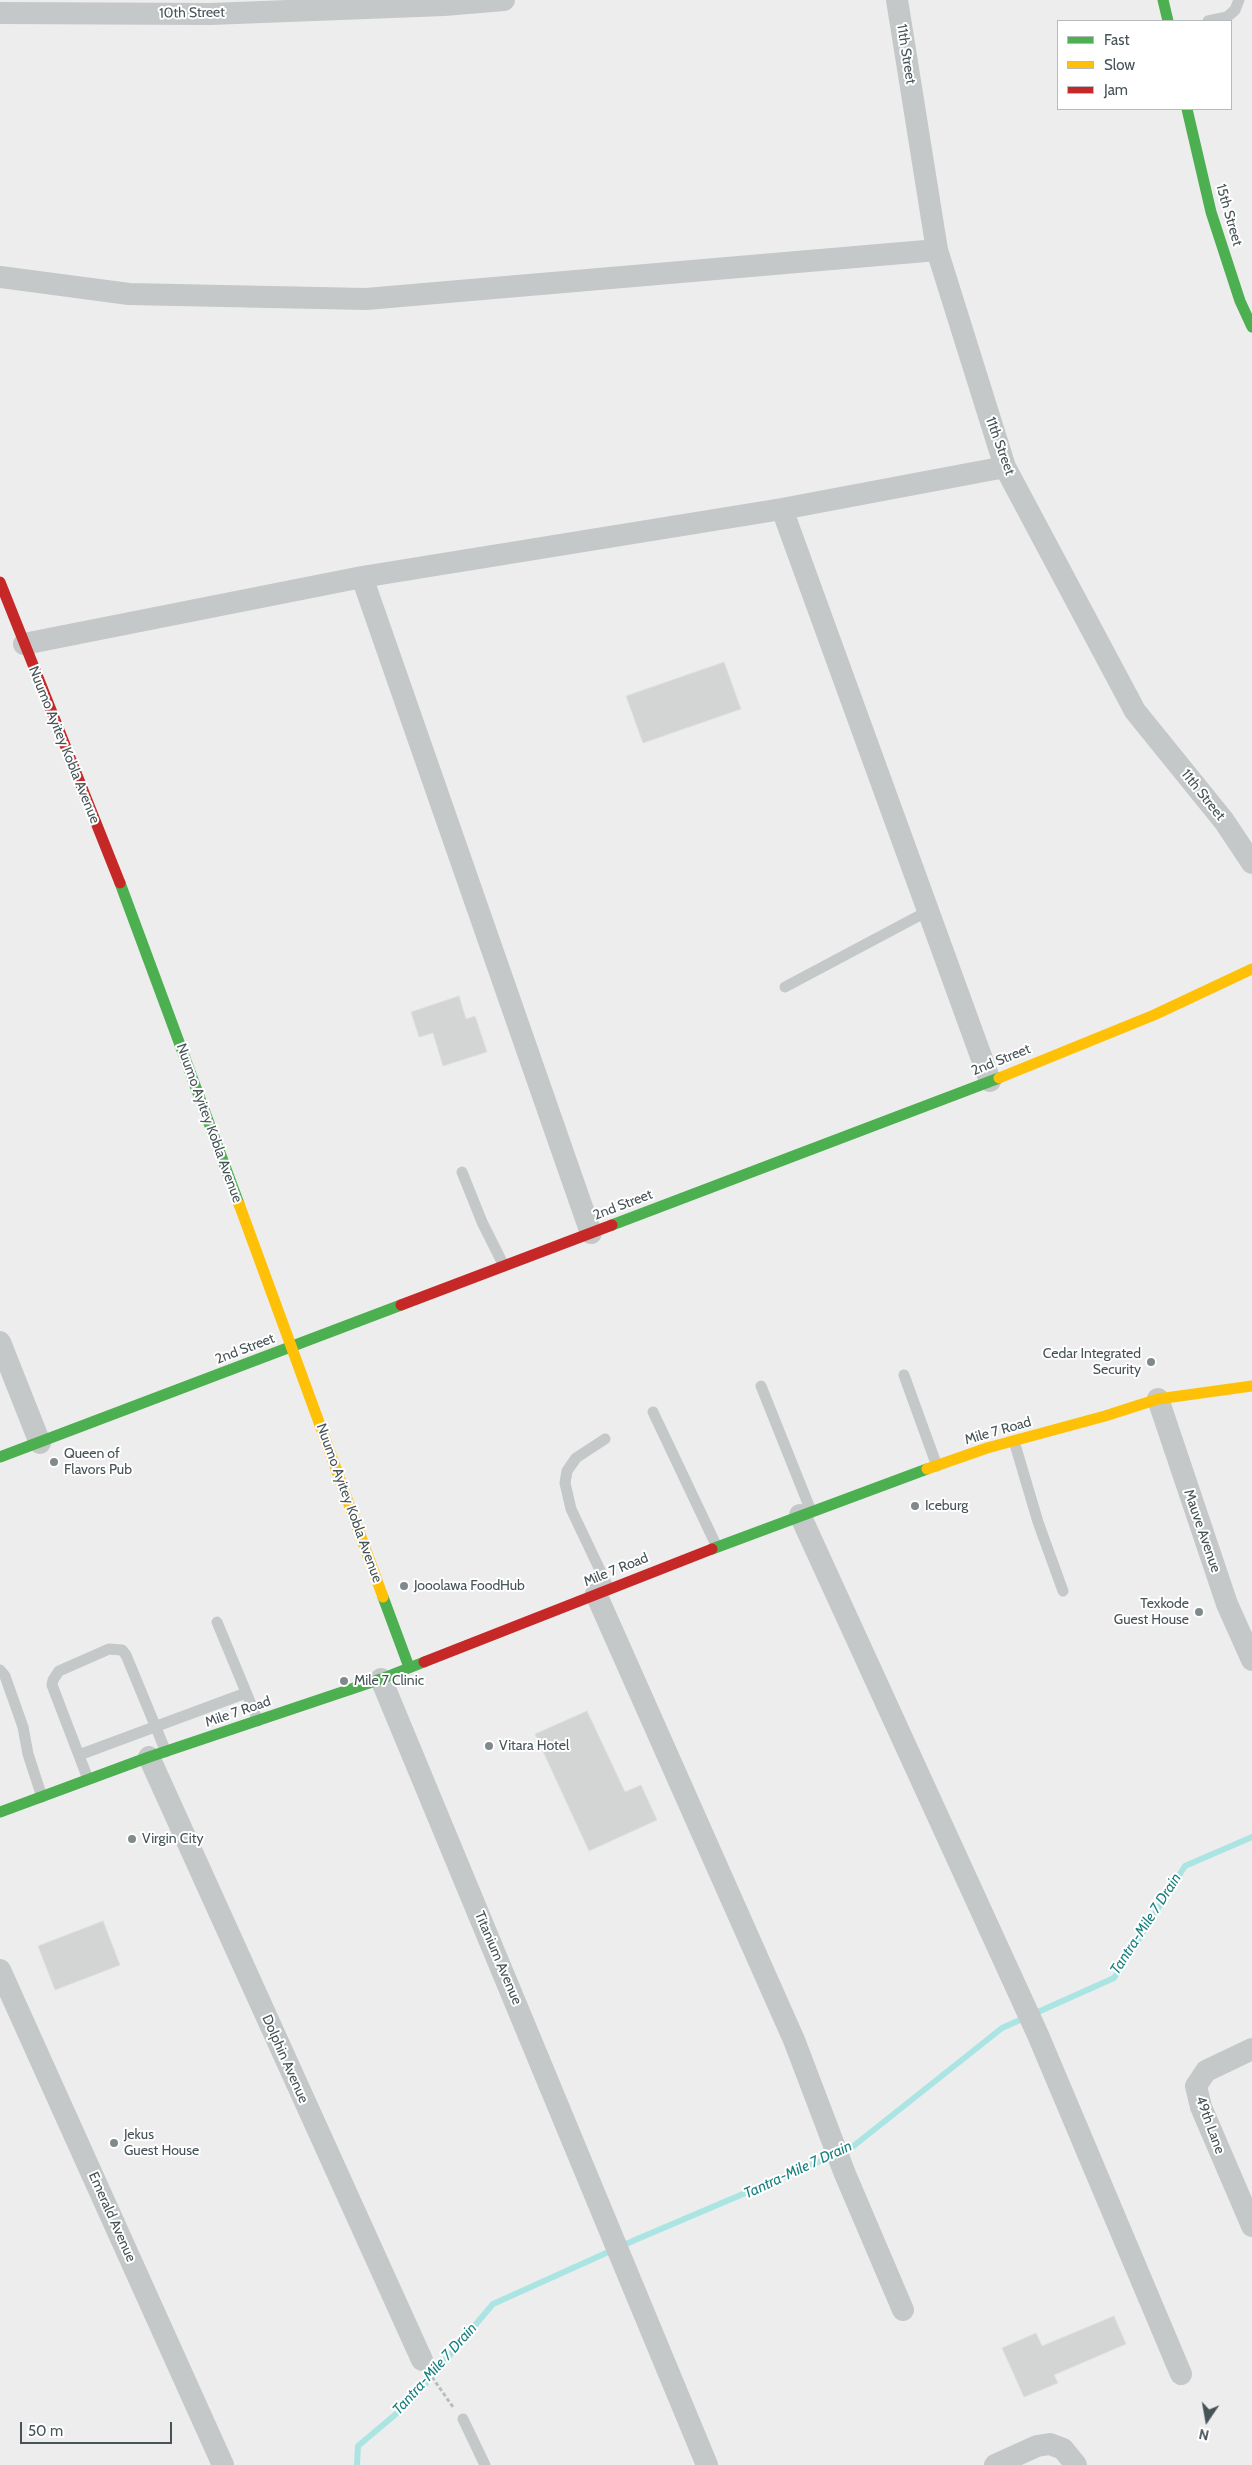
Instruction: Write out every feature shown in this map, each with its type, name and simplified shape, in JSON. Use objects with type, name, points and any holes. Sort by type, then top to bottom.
[{"type":"street","name":"10th Street","points":[[2,13],[210,14],[366,4],[504,0]]},
{"type":"street","name":"11th Street","points":[[897,0],[937,250],[1005,467],[1135,711],[1224,821],[1252,863]]},
{"type":"street","points":[[1163,0],[1168,20]]},
{"type":"street","name":"15th Street","points":[[1187,110],[1210,212],[1240,300],[1252,327]]},
{"type":"street","points":[[0,278],[129,294],[366,299],[937,250]]},
{"type":"street","points":[[24,644],[362,577],[782,509],[1005,467]]},
{"type":"street","points":[[782,509],[990,1081]]},
{"type":"street","points":[[362,577],[591,1233]]},
{"type":"street","name":"Nuumo Ayitey Kobla Avenue","points":[[0,582],[5,610],[24,644],[124,893],[409,1667]]},
{"type":"street","name":"2nd Street","points":[[0,1457],[990,1081],[1154,1015],[1252,969]]},
{"type":"street","points":[[0,1342],[40,1443]]},
{"type":"street","name":"Mile 7 Road","points":[[0,1812],[157,1754],[197,1726],[258,1721],[381,1679],[805,1513],[936,1466],[1014,1441],[1158,1400],[1252,1386]]},
{"type":"street","name":"Mauve Avenue","points":[[1158,1400],[1227,1604],[1252,1660]]},
{"type":"street","points":[[805,1513],[1038,2035],[1181,2374]]},
{"type":"street","points":[[603,1592],[794,2040],[845,2174],[903,2310]]},
{"type":"street","name":"Titanium Avenue","points":[[381,1679],[707,2465]]},
{"type":"street","name":"Dolphin Avenue","points":[[157,1754],[424,2365]]},
{"type":"street","name":"Emerald Avenue","points":[[0,1970],[223,2465]]},
{"type":"street","name":"49th Lane","points":[[1252,2049],[1206,2071],[1196,2086],[1201,2107],[1252,2226]]},
{"type":"street","points":[[995,2465],[1037,2446],[1050,2444],[1063,2449],[1076,2465]]},
{"type":"lane","points":[[1213,20],[1228,17],[1235,10],[1239,0]]},
{"type":"lane","points":[[785,988],[928,911]]},
{"type":"lane","points":[[462,1172],[482,1222],[504,1266]]},
{"type":"lane","points":[[904,1374],[936,1466]]},
{"type":"lane","points":[[761,1386],[805,1513]]},
{"type":"lane","points":[[653,1412],[717,1547]]},
{"type":"lane","points":[[603,1592],[570,1510],[565,1483],[567,1471],[576,1458],[605,1439]]},
{"type":"lane","points":[[1014,1441],[1038,1522],[1063,1591]]},
{"type":"lane","points":[[217,1622],[258,1721]]},
{"type":"lane","points":[[88,1780],[52,1685],[59,1671],[109,1649],[122,1650],[126,1655],[156,1727],[157,1754]]},
{"type":"lane","points":[[0,1670],[5,1676],[23,1727],[28,1754],[42,1797]]},
{"type":"lane","points":[[79,1755],[156,1727],[197,1726],[246,1693]]},
{"type":"lane","points":[[463,2419],[485,2465]]},
{"type":"path","points":[[424,2365],[448,2402]]},
{"type":"building","points":[[724,662],[741,709],[643,743],[626,696]]},
{"type":"building","points":[[459,996],[466,1019],[475,1016],[487,1052],[443,1066],[433,1033],[419,1037],[411,1012]]},
{"type":"building","points":[[587,1711],[625,1792],[641,1785],[657,1820],[589,1851],[535,1734]]},
{"type":"building","points":[[103,1921],[120,1965],[55,1990],[38,1946]]},
{"type":"building","points":[[1114,2316],[1126,2344],[1054,2375],[1058,2383],[1024,2397],[1002,2348],[1036,2333],[1042,2346]]},
{"type":"waterway","name":"Tantra-Mile 7 Drain","points":[[357,2465],[358,2446],[409,2403],[493,2304],[635,2240],[851,2148],[1002,2028],[1114,1978],[1185,1866],[1252,1837]]},
{"type":"traffic: fast","points":[[1163,0],[1168,20]]},
{"type":"traffic: fast","points":[[1187,110],[1211,212],[1240,301],[1252,327]]},
{"type":"traffic: fast","points":[[120,883],[239,1204]]},
{"type":"traffic: fast","points":[[612,1225],[999,1078]]},
{"type":"traffic: fast","points":[[0,1457],[401,1305]]},
{"type":"traffic: fast","points":[[712,1549],[927,1469]]},
{"type":"traffic: fast","points":[[383,1597],[409,1667]]},
{"type":"traffic: fast","points":[[0,1812],[149,1757],[381,1679],[424,1662]]},
{"type":"traffic: slow","points":[[999,1078],[1154,1015],[1252,969]]},
{"type":"traffic: slow","points":[[239,1204],[383,1597]]},
{"type":"traffic: slow","points":[[927,1469],[987,1448],[1105,1416],[1158,1399],[1252,1386]]},
{"type":"traffic: jam","points":[[0,582],[120,883]]},
{"type":"traffic: jam","points":[[401,1305],[612,1225]]},
{"type":"traffic: jam","points":[[424,1662],[712,1549]]},
{"type":"place","name":"Cedar Integrated Security","points":[[1151,1362]]},
{"type":"place","name":"Queen of Flavors Pub","points":[[54,1462]]},
{"type":"place","name":"Iceburg","points":[[915,1506]]},
{"type":"place","name":"Jooolawa FoodHub","points":[[404,1586]]},
{"type":"place","name":"Texkode Guest House","points":[[1199,1612]]},
{"type":"place","name":"Mile 7 Clinic","points":[[344,1681]]},
{"type":"place","name":"Vitara Hotel","points":[[489,1746]]},
{"type":"place","name":"Virgin City","points":[[132,1839]]},
{"type":"place","name":"Jekus Guest House","points":[[114,2143]]}]
